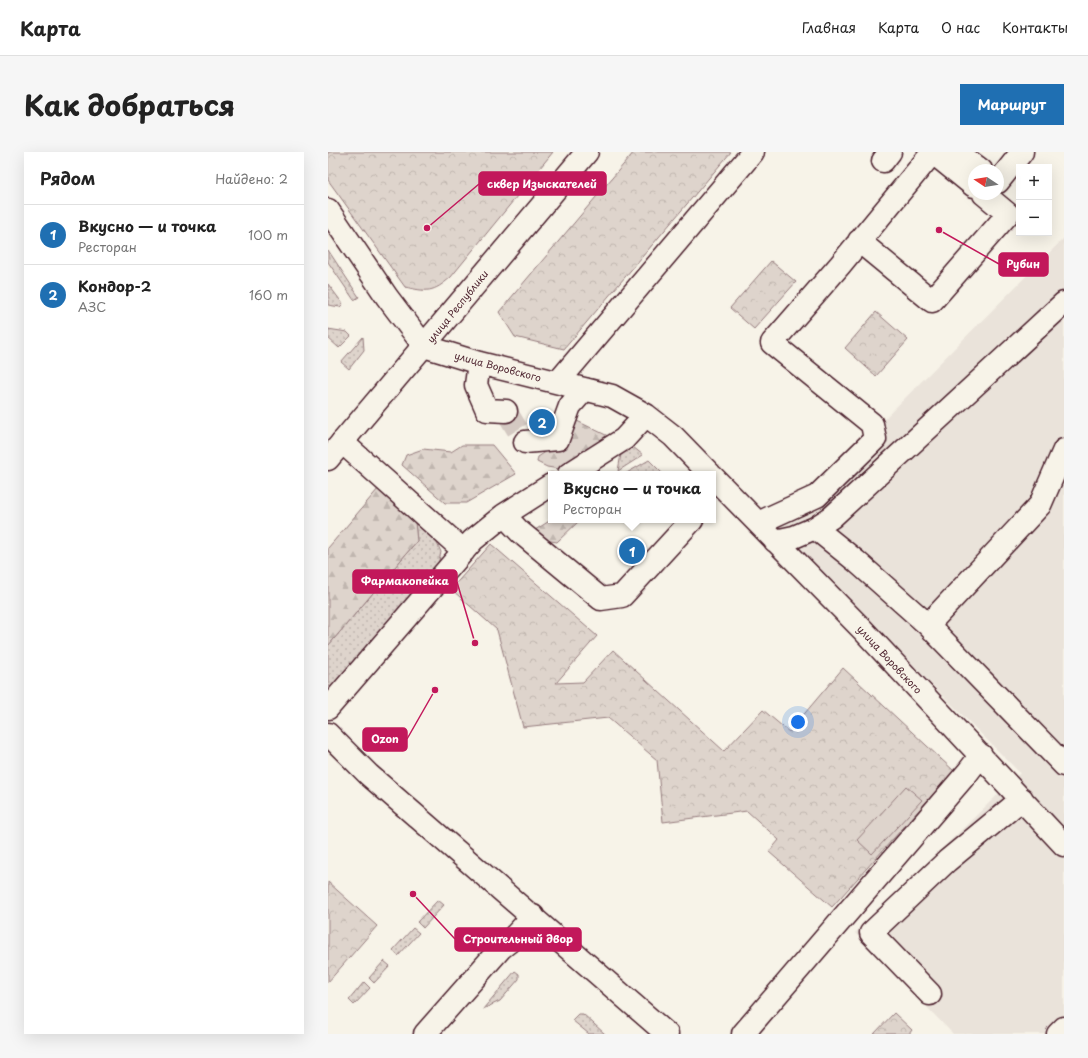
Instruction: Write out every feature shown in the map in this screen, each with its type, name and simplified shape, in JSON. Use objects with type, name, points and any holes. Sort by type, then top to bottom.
[{"type":"street","name":"улица Республики","points":[[328,459],[587,152]]},
{"type":"street","points":[[558,382],[753,152]]},
{"type":"street","points":[[758,522],[818,496],[875,439],[872,424],[772,343],[932,152],[968,181]]},
{"type":"street","points":[[957,152],[973,164]]},
{"type":"street","points":[[1004,174],[1022,152]]},
{"type":"street","points":[[859,241],[932,301],[1008,214],[991,200]]},
{"type":"street","points":[[328,210],[387,297],[424,346]]},
{"type":"street","points":[[775,541],[794,537],[816,528],[832,517],[1064,303]]},
{"type":"street","name":"улица Воровского","points":[[424,346],[479,363],[612,396],[646,415],[673,436],[704,471]]},
{"type":"street","points":[[479,363],[476,385],[487,410],[506,411]]},
{"type":"street","points":[[525,442],[558,439],[570,406],[585,389]]},
{"type":"street","points":[[574,471],[624,439],[646,415]]},
{"type":"street","points":[[342,442],[464,551]]},
{"type":"street","points":[[928,625],[1040,505],[1064,450]]},
{"type":"street","name":"улица Воровского","points":[[716,484],[758,522],[981,755],[1064,845]]},
{"type":"street","points":[[328,708],[473,540],[504,515],[548,487]]},
{"type":"street","points":[[504,515],[520,532],[601,599],[622,596],[689,523]]},
{"type":"street","points":[[816,528],[856,561],[928,625],[1064,765]]},
{"type":"street","points":[[328,734],[369,775],[667,1034]]},
{"type":"street","points":[[742,1034],[981,755]]},
{"type":"street","points":[[930,994],[871,933],[947,861],[1022,799]]},
{"type":"street","points":[[425,1034],[501,948],[510,941],[533,916]]},
{"type":"street","points":[[1058,1034],[1064,1028]]},
{"type":"shaded area","points":[[1064,238],[1064,1034],[953,1034],[855,933],[1020,773],[776,528]]},
{"type":"green space","points":[[328,152],[553,152],[451,277],[434,289],[419,290],[405,287],[328,180]]},
{"type":"green space","points":[[634,152],[731,152],[564,349],[515,337],[499,312]]},
{"type":"green space","points":[[328,250],[359,297],[354,300],[328,262]]},
{"type":"green space","points":[[771,261],[796,282],[754,329],[730,308]]},
{"type":"green space","points":[[328,284],[343,304],[340,307],[328,305]]},
{"type":"green space","points":[[876,312],[908,340],[876,376],[845,348]]},
{"type":"green space","points":[[328,329],[347,332],[351,336],[339,348],[328,338]]},
{"type":"green space","points":[[363,337],[364,350],[349,369],[341,362]]},
{"type":"green space","points":[[575,420],[612,438],[559,469],[547,467],[537,462],[538,457],[559,443]]},
{"type":"green space","points":[[462,445],[492,445],[516,474],[466,503],[445,503],[402,465],[406,455],[423,449],[451,452]]},
{"type":"green space","points":[[633,447],[643,455],[618,471],[621,454]]},
{"type":"green space","points":[[649,460],[660,471],[630,471]]},
{"type":"green space","points":[[378,489],[415,522],[417,541],[328,646],[328,548]]},
{"type":"green space","points":[[415,522],[437,543],[441,552],[438,565],[328,693],[328,646],[417,541]]},
{"type":"green space","points":[[548,522],[577,523],[557,542],[545,540],[535,534],[535,530]]},
{"type":"green space","points":[[491,544],[597,636],[556,683],[583,682],[613,650],[724,751],[763,710],[789,732],[843,668],[954,771],[832,907],[769,852],[779,840],[747,811],[663,822],[657,760],[608,718],[523,727],[497,630],[451,589]]},
{"type":"green space","points":[[906,786],[922,800],[872,854],[857,840]]},
{"type":"green space","points":[[328,882],[377,926],[328,982]]},
{"type":"green space","points":[[438,900],[444,905],[423,928],[417,922]]},
{"type":"green space","points":[[413,928],[419,933],[398,956],[393,950]]},
{"type":"green space","points":[[384,961],[390,966],[374,983],[369,978]]},
{"type":"green space","points":[[515,971],[519,974],[519,979],[500,1001],[483,1009]]},
{"type":"green space","points":[[364,982],[370,988],[354,1005],[349,1000]]},
{"type":"green space","points":[[894,1013],[912,1030],[909,1034],[874,1034]]},
{"type":"green space","points":[[578,1014],[583,1014],[605,1034],[589,1034],[572,1020]]},
{"type":"tunnel","points":[[506,411],[525,442]]},
{"type":"place","name":"сквер Изыскателей","points":[[427,228]]},
{"type":"place","name":"Рубин","points":[[939,230]]},
{"type":"place","name":"Кондор-2","points":[[542,422]]},
{"type":"place","name":"Вкусно — и точка","points":[[632,551]]},
{"type":"place","name":"Фармакопейка","points":[[475,643]]},
{"type":"place","name":"Ozon","points":[[435,690]]},
{"type":"place","name":"Строительный двор","points":[[413,894]]}]
